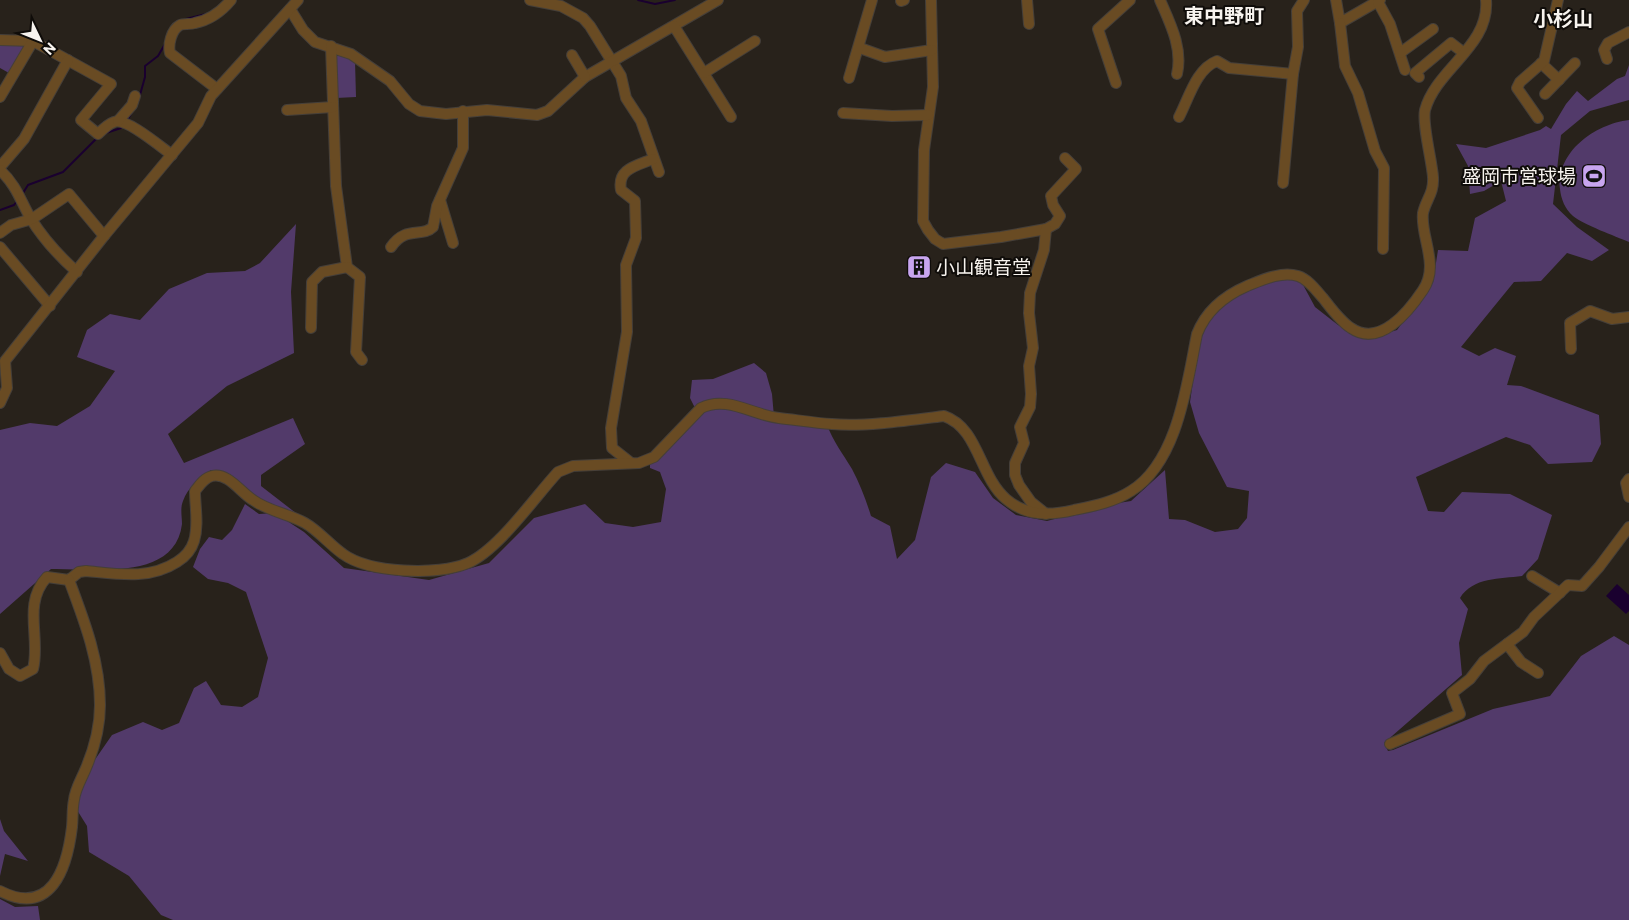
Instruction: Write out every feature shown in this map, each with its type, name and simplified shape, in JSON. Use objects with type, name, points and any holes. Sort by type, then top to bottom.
[{"type":"street","points":[[217,89],[170,53],[168,46],[176,28],[182,24],[194,24],[212,17],[231,0]]},
{"type":"street","points":[[0,403],[7,388],[2,362],[50,306],[104,236],[198,123],[211,96],[298,0]]},
{"type":"street","points":[[530,0],[561,6],[583,18],[613,60],[621,76],[626,98],[641,121],[659,172]]},
{"type":"street","points":[[290,9],[304,30],[315,42],[351,54],[384,76],[410,104],[420,111],[446,114],[487,110],[536,115],[548,111],[585,77],[718,0]]},
{"type":"street","points":[[849,78],[860,48],[872,0]]},
{"type":"street","points":[[931,0],[933,87],[924,150],[923,221],[934,239],[943,244],[1001,237],[1046,229],[1055,224],[1060,216],[1050,196],[1076,169],[1065,158]]},
{"type":"street","points":[[1027,0],[1028,24]]},
{"type":"street","points":[[1116,83],[1098,29],[1130,0]]},
{"type":"street","points":[[1160,0],[1172,26],[1178,50],[1180,62],[1178,74]]},
{"type":"street","points":[[1283,183],[1293,74],[1298,47],[1297,11],[1304,0]]},
{"type":"street","points":[[1336,0],[1346,66],[1358,93],[1375,151],[1384,168],[1383,249]]},
{"type":"street","points":[[0,653],[9,668],[20,676],[33,669],[37,654],[32,604],[39,585],[47,577],[69,580],[79,572],[86,571],[126,575],[148,574],[164,570],[187,555],[194,543],[196,526],[195,491],[204,480],[212,476],[223,477],[253,501],[305,523],[344,555],[387,568],[423,572],[468,563],[487,551],[558,472],[573,466],[638,463],[654,457],[701,408],[711,403],[730,404],[777,418],[803,419],[834,425],[944,416],[954,420],[968,432],[998,492],[1016,506],[1029,512],[1046,514],[1061,513],[1114,500],[1132,491],[1156,466],[1180,418],[1197,334],[1201,324],[1214,307],[1233,292],[1281,275],[1292,275],[1305,280],[1344,323],[1357,331],[1370,333],[1381,331],[1391,326],[1402,316],[1429,280],[1429,243],[1423,214],[1432,195],[1433,178],[1425,110],[1438,86],[1464,53],[1483,23],[1486,14],[1486,0]]},
{"type":"street","points":[[1538,118],[1517,88],[1520,82],[1544,61],[1558,0]]},
{"type":"street","points":[[1340,23],[1379,1],[1390,24],[1405,70]]},
{"type":"street","points":[[674,26],[732,117]]},
{"type":"street","points":[[1400,53],[1433,29]]},
{"type":"street","points":[[1608,59],[1604,50],[1608,43],[1629,32]]},
{"type":"street","points":[[0,40],[34,41],[111,84],[80,120],[98,134],[113,122],[118,121],[132,105],[135,96]]},
{"type":"street","points":[[704,73],[755,40]]},
{"type":"street","points":[[0,95],[34,41]]},
{"type":"street","points":[[1419,77],[1415,74],[1451,43],[1464,53]]},
{"type":"street","points":[[331,46],[336,186],[348,267],[360,277],[356,352],[362,360]]},
{"type":"street","points":[[860,48],[885,57],[932,50]]},
{"type":"street","points":[[572,55],[585,77]]},
{"type":"street","points":[[68,60],[24,139],[0,169],[16,186],[32,219],[64,260],[77,272]]},
{"type":"street","points":[[1179,117],[1199,75],[1208,64],[1217,61],[1229,68],[1293,74]]},
{"type":"street","points":[[1541,63],[1559,80]]},
{"type":"street","points":[[1545,94],[1575,63]]},
{"type":"street","points":[[288,110],[333,107]]},
{"type":"street","points":[[391,247],[405,234],[430,230],[435,220],[440,200],[463,148],[462,111]]},
{"type":"street","points":[[843,113],[892,116],[928,115]]},
{"type":"street","points":[[118,121],[151,138],[172,155]]},
{"type":"street","points":[[631,463],[612,448],[611,428],[627,332],[626,265],[636,238],[634,201],[621,190],[619,181],[625,171],[653,159]]},
{"type":"street","points":[[0,233],[11,225],[32,219],[69,194],[104,236]]},
{"type":"street","points":[[440,200],[453,243]]},
{"type":"street","points":[[1046,229],[1044,250],[1030,293],[1029,313],[1033,348],[1028,366],[1031,394],[1030,407],[1020,427],[1024,443],[1015,463],[1019,485],[1031,502],[1046,514]]},
{"type":"street","points":[[0,247],[50,306]]},
{"type":"street","points":[[311,328],[312,282],[322,272],[348,267]]},
{"type":"street","points":[[1571,349],[1570,323],[1590,311],[1612,319],[1629,318]]},
{"type":"street","points":[[1629,480],[1626,483],[1629,497]]},
{"type":"street","points":[[1390,744],[1460,714],[1452,693],[1470,679],[1484,662],[1523,632],[1534,617],[1568,585],[1582,586],[1629,527]]},
{"type":"street","points":[[1532,576],[1560,593]]},
{"type":"street","points":[[0,891],[14,898],[33,899],[42,895],[58,880],[64,867],[72,827],[74,799],[89,761],[98,725],[99,682],[94,654],[87,628],[69,580]]},
{"type":"street","points":[[1507,644],[1521,662],[1538,672]]},
{"type":"shaded area","points":[[21,43],[24,48],[9,73],[0,68],[0,44]]},
{"type":"shaded area","points":[[334,56],[347,56],[355,61],[356,97],[336,98]]},
{"type":"shaded area","points":[[1629,65],[1629,100],[1590,111],[1561,135],[1553,204],[1577,227],[1609,250],[1592,261],[1567,253],[1541,281],[1514,282],[1461,347],[1479,356],[1495,348],[1516,356],[1507,385],[1521,386],[1599,415],[1601,444],[1592,462],[1548,464],[1530,445],[1506,437],[1416,477],[1428,511],[1444,512],[1462,492],[1510,494],[1552,515],[1538,559],[1522,576],[1488,580],[1465,591],[1460,598],[1468,609],[1459,643],[1462,675],[1384,743],[1388,751],[1393,750],[1493,709],[1550,696],[1581,656],[1614,636],[1629,645],[1629,920],[173,920],[161,915],[129,876],[89,852],[87,826],[77,810],[79,791],[94,761],[112,735],[143,722],[162,730],[179,723],[194,688],[206,681],[221,705],[242,707],[258,697],[268,658],[246,592],[228,583],[208,579],[193,567],[200,549],[209,537],[222,540],[232,530],[245,504],[259,514],[275,513],[304,532],[344,568],[429,580],[489,563],[534,518],[585,504],[605,523],[633,527],[661,522],[666,489],[660,472],[650,468],[650,458],[697,412],[690,398],[692,380],[713,379],[754,363],[766,373],[772,394],[774,417],[827,425],[855,475],[871,516],[890,526],[897,559],[915,540],[931,477],[946,463],[975,472],[993,498],[1016,515],[1047,521],[1106,505],[1131,501],[1165,470],[1169,519],[1185,520],[1215,532],[1238,529],[1247,518],[1249,491],[1227,487],[1199,433],[1190,402],[1198,346],[1208,322],[1223,301],[1278,278],[1301,281],[1315,307],[1338,325],[1370,338],[1397,330],[1433,282],[1438,250],[1468,251],[1475,218],[1506,201],[1501,181],[1484,191],[1470,194],[1468,166],[1456,144],[1486,148],[1540,130],[1546,126],[1551,129],[1566,104],[1577,91],[1588,101],[1617,79],[1625,76]]},
{"type":"shaded area","name":"盛岡市営球場","points":[[1629,120],[1629,242],[1592,227],[1573,216],[1564,204],[1561,196],[1560,176],[1564,163],[1580,142],[1603,127]]},
{"type":"shaded area","points":[[296,224],[291,292],[294,353],[227,386],[168,434],[184,463],[293,418],[305,444],[261,475],[261,486],[323,534],[255,499],[222,472],[211,470],[194,484],[185,496],[182,507],[182,524],[176,543],[164,555],[149,563],[130,568],[109,570],[51,569],[0,614],[0,430],[30,423],[57,426],[90,406],[115,371],[77,357],[87,330],[110,314],[140,320],[169,289],[207,273],[245,271],[260,263]]},
{"type":"shaded area","points":[[1617,584],[1629,595],[1629,611],[1626,614],[1606,596]]},
{"type":"shaded area","points":[[0,819],[4,831],[28,861],[5,854],[0,876]]},
{"type":"shaded area","points":[[0,899],[15,907],[38,906],[40,920],[0,920]]},
{"type":"waterway","points":[[638,0],[655,4],[675,0]]},
{"type":"waterway","points":[[186,19],[206,14]]},
{"type":"waterway","points":[[138,102],[145,77],[145,66],[158,56],[165,44]]},
{"type":"waterway","points":[[128,119],[132,112]]},
{"type":"waterway","points":[[103,134],[121,128]]},
{"type":"waterway","points":[[23,193],[28,185],[63,172],[97,138]]},
{"type":"waterway","points":[[0,210],[14,205],[17,201]]},
{"type":"place","name":"盛岡市営球場","points":[[1594,176]]},
{"type":"place","name":"小山観音堂","points":[[919,267]]},
{"type":"district","name":"東中野町","points":[[1224,16]]},
{"type":"district","name":"小杉山","points":[[1563,19]]}]
